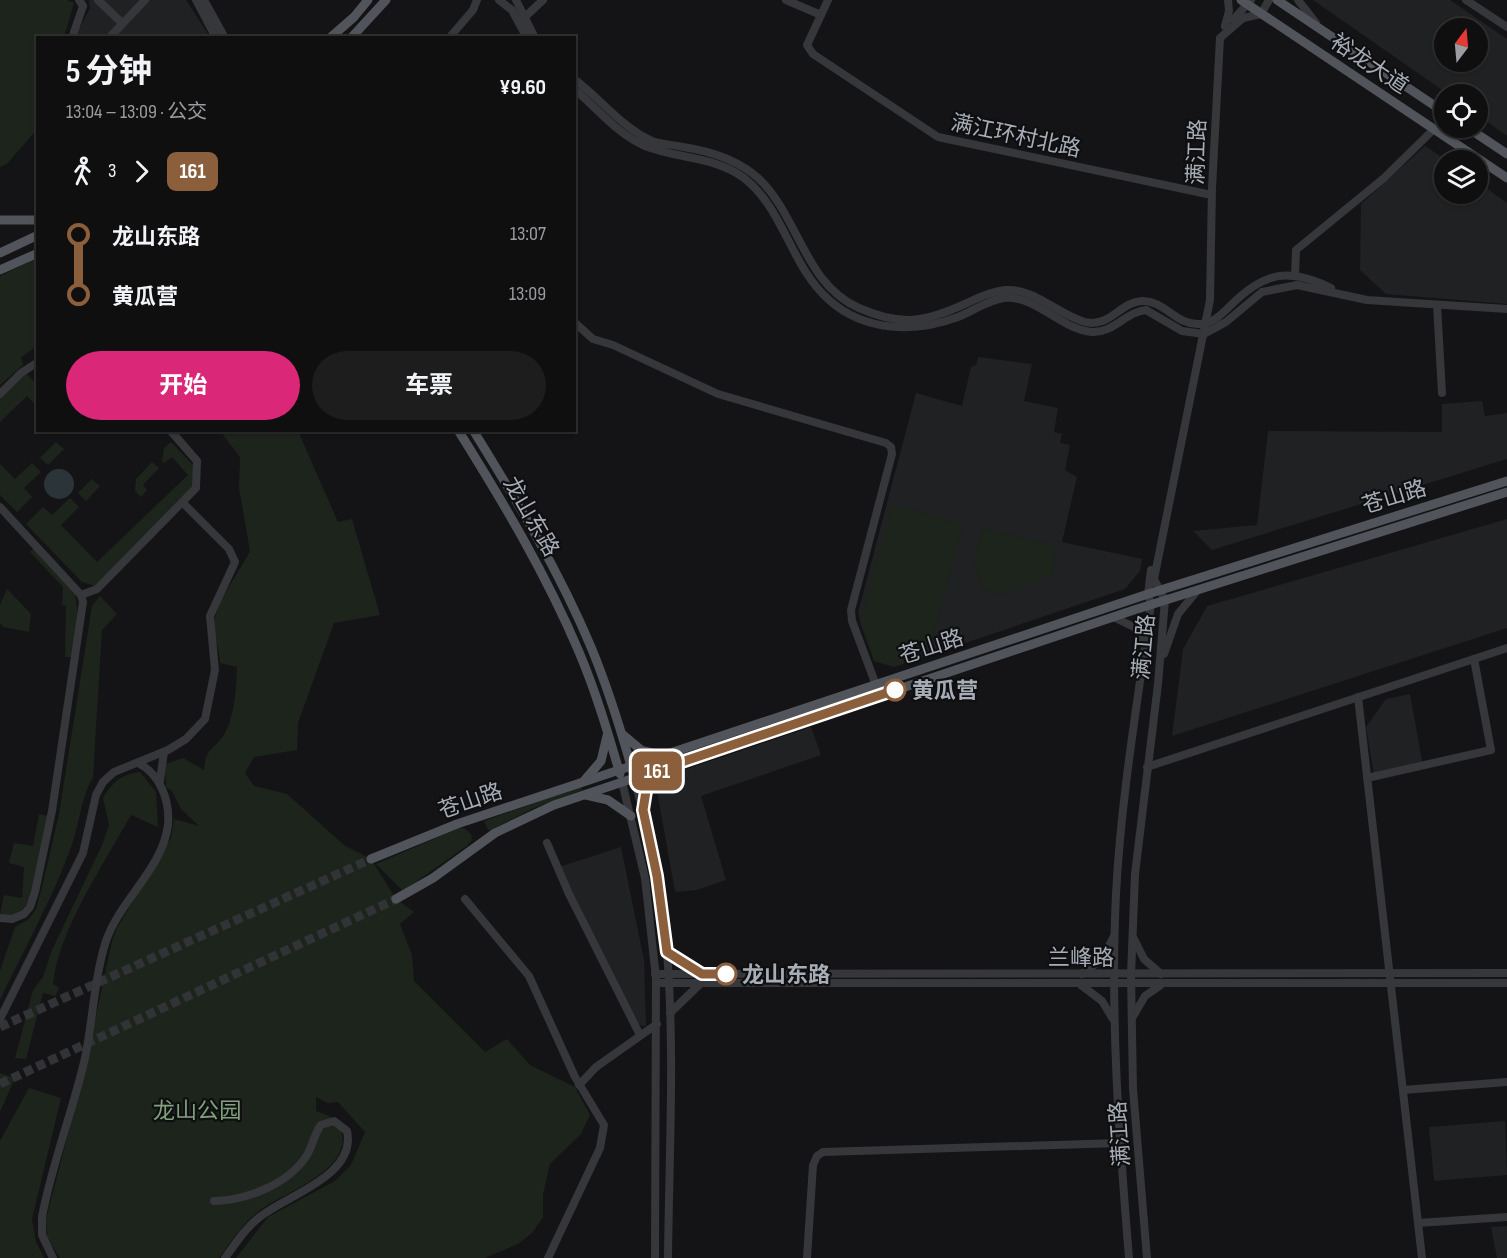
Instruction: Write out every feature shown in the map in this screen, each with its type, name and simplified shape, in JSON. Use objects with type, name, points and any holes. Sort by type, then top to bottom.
[{"type":"main road","points":[[332,36],[354,17],[368,0]]},
{"type":"main road","points":[[353,36],[386,0]]},
{"type":"main road","name":"裕龙大道","points":[[1277,0],[1434,105]]},
{"type":"main road","name":"裕龙大道","points":[[1247,2],[1261,14],[1434,129]]},
{"type":"main road","name":"裕龙大道","points":[[1447,138],[1507,178]]},
{"type":"main road","points":[[1483,138],[1507,154]]},
{"type":"main road","points":[[0,220],[36,218]]},
{"type":"main road","points":[[0,253],[36,235]]},
{"type":"main road","points":[[0,270],[36,255]]},
{"type":"main road","name":"龙山东路","points":[[459,432],[544,577],[579,652],[607,730],[622,782]]},
{"type":"main road","name":"龙山东路","points":[[474,432],[523,512],[563,585],[596,658],[634,778]]},
{"type":"main road","name":"苍山路","points":[[371,859],[457,824],[1148,594],[1507,481]]},
{"type":"main road","name":"苍山路","points":[[396,899],[425,884],[508,826],[584,794],[1151,604],[1507,492]]},
{"type":"main road","points":[[582,783],[601,761],[607,730]]},
{"type":"main road","points":[[620,731],[641,750],[658,755],[670,754]]},
{"type":"main road","points":[[643,810],[646,791],[658,770]]},
{"type":"main road","points":[[584,794],[608,800],[631,816]]},
{"type":"street","points":[[73,36],[83,6],[78,0]]},
{"type":"street","points":[[98,0],[122,23]]},
{"type":"street","points":[[111,36],[145,0]]},
{"type":"street","points":[[196,0],[215,36]]},
{"type":"street","points":[[204,0],[224,36]]},
{"type":"street","points":[[451,36],[473,10],[477,0]]},
{"type":"street","points":[[499,0],[512,10],[526,36]]},
{"type":"street","points":[[516,0],[534,36]]},
{"type":"street","points":[[526,16],[543,0]]},
{"type":"street","points":[[786,0],[821,15],[828,0]]},
{"type":"street","points":[[1225,26],[1229,11],[1228,0]]},
{"type":"street","points":[[1261,14],[1269,0]]},
{"type":"street","points":[[1298,0],[1320,29]]},
{"type":"street","points":[[1466,0],[1507,27]]},
{"type":"street","name":"满江路","points":[[1202,324],[1206,290],[1207,194],[1214,45],[1216,34],[1247,2]]},
{"type":"street","name":"满江路","points":[[1129,1258],[1119,1143],[1114,1021],[1115,925],[1120,839],[1151,604],[1148,594],[1149,579],[1211,290],[1212,188],[1220,40],[1223,33],[1243,18],[1261,14]]},
{"type":"street","name":"满江环村北路","points":[[821,15],[807,45],[813,54],[938,137],[1207,194]]},
{"type":"street","points":[[576,81],[640,134],[658,142],[717,156],[751,173],[771,195],[833,298]]},
{"type":"street","points":[[576,92],[619,130],[637,142],[717,164],[746,180],[770,207],[809,276],[833,298],[901,321],[933,318],[996,300],[1012,298],[1032,304],[1078,329],[1098,332],[1147,310],[1177,328],[1200,334],[1218,327],[1265,290],[1292,285],[1367,300],[1507,309]]},
{"type":"street","points":[[1295,276],[1296,250],[1384,177],[1434,129]]},
{"type":"street","points":[[970,307],[994,292],[1018,291],[1075,318],[1093,323],[1108,320],[1134,303],[1147,301],[1163,307],[1181,321],[1202,324],[1217,318],[1264,279],[1295,276],[1315,280],[1346,295]]},
{"type":"street","points":[[1240,297],[1248,304]]},
{"type":"street","points":[[1437,305],[1442,393]]},
{"type":"street","points":[[576,324],[593,339],[614,345],[718,394],[886,443],[891,447],[892,454],[851,610],[852,621],[876,685]]},
{"type":"street","name":"满江路","points":[[1147,1258],[1135,1112],[1131,1023],[1132,927],[1137,851],[1158,684],[1165,600],[1154,579],[1200,334]]},
{"type":"street","points":[[0,394],[21,373],[36,363]]},
{"type":"street","points":[[81,595],[97,589],[196,488],[199,468],[193,454],[172,432]]},
{"type":"street","points":[[0,1019],[83,853],[99,788],[114,772],[164,752],[193,734],[207,714],[214,670],[210,616],[235,562],[229,549],[183,503]]},
{"type":"street","points":[[0,507],[81,595],[82,610],[52,812],[35,892],[30,907],[24,914],[12,919],[0,918]]},
{"type":"street","points":[[1158,684],[1175,620],[1185,603],[1202,588]]},
{"type":"street","points":[[1112,617],[1124,620],[1134,627],[1146,646]]},
{"type":"street","points":[[1147,767],[1507,648]]},
{"type":"street","points":[[1367,778],[1491,750],[1474,659]]},
{"type":"street","points":[[1358,697],[1422,1258]]},
{"type":"street","points":[[53,1258],[42,1235],[45,1204],[84,1058],[106,940],[165,836],[168,817],[160,781],[164,752]]},
{"type":"street","points":[[138,763],[160,781]]},
{"type":"street","name":"龙山东路","points":[[634,778],[657,876],[667,952],[670,1013],[668,1258]]},
{"type":"street","name":"龙山东路","points":[[622,782],[646,888],[656,983],[655,1258]]},
{"type":"street","points":[[547,843],[568,894],[640,1035]]},
{"type":"street","points":[[465,899],[529,976],[579,1085],[602,1121],[604,1136],[548,1258]]},
{"type":"street","points":[[1080,975],[1097,964],[1106,953],[1115,925]]},
{"type":"street","points":[[1132,927],[1140,953],[1148,964],[1163,975]]},
{"type":"street","points":[[667,952],[702,974]]},
{"type":"street","name":"兰峰路","points":[[655,974],[1390,975],[1507,973]]},
{"type":"street","name":"兰峰路","points":[[656,983],[1114,985],[1507,983]]},
{"type":"street","points":[[670,1013],[700,984]]},
{"type":"street","points":[[1080,984],[1102,1001],[1114,1021]]},
{"type":"street","points":[[1131,1023],[1141,1002],[1162,984]]},
{"type":"street","points":[[579,1085],[596,1067],[657,1024]]},
{"type":"street","points":[[1403,1090],[1507,1083]]},
{"type":"street","points":[[214,1202],[247,1198],[283,1177],[307,1155],[318,1129],[326,1122],[340,1123],[347,1131],[348,1144],[337,1166],[314,1184],[259,1217],[225,1258]]},
{"type":"street","points":[[807,1258],[813,1165],[817,1156],[823,1152],[1119,1143]]},
{"type":"street","points":[[1418,1222],[1507,1217]]},
{"type":"shaded area","points":[[89,0],[186,0],[209,36],[76,36],[90,8]]},
{"type":"shaded area","points":[[1313,0],[1450,0],[1476,18],[1434,18],[1434,72],[1488,72],[1488,26],[1507,39],[1507,136],[1488,122],[1488,84],[1434,84]]},
{"type":"shaded area","points":[[1425,146],[1434,152],[1434,204],[1488,204],[1488,189],[1507,203],[1507,304],[1386,294],[1360,270],[1361,204]]},
{"type":"shaded area","points":[[978,357],[1032,364],[1024,401],[1058,408],[1054,432],[1062,434],[1060,443],[1070,445],[1065,470],[1077,477],[1062,542],[1142,559],[1140,571],[1125,589],[894,667],[874,661],[858,613],[916,393],[962,406],[971,367],[976,365]]},
{"type":"shaded area","points":[[1482,401],[1485,416],[1507,413],[1507,459],[1212,550],[1193,531],[1257,525],[1268,431],[1442,432],[1442,404]]},
{"type":"shaded area","points":[[59,469],[70,473],[74,484],[70,495],[59,499],[48,495],[44,484],[48,473]]},
{"type":"shaded area","points":[[1507,519],[1507,628],[1172,736],[1183,649],[1207,606]]},
{"type":"shaded area","points":[[1410,694],[1423,766],[1374,775],[1366,727],[1386,699]]},
{"type":"shaded area","points":[[811,727],[821,755],[701,796],[726,880],[697,890],[675,892],[657,791],[669,775]]},
{"type":"shaded area","points":[[621,847],[644,960],[646,1026],[639,1024],[581,916],[559,867]]},
{"type":"shaded area","points":[[1505,1121],[1507,1175],[1434,1181],[1429,1127]]},
{"type":"shaded area","points":[[1507,1226],[1507,1258],[1497,1258],[1491,1227]]},
{"type":"green space","points":[[0,0],[67,0],[74,3],[64,36],[36,36],[36,130],[7,164],[0,167]]},
{"type":"green space","points":[[36,258],[36,347],[21,357],[23,365],[0,385],[0,276]]},
{"type":"green space","points":[[26,373],[36,384],[36,406],[27,396],[0,422],[0,398]]},
{"type":"green space","name":"龙山公园","points":[[221,432],[298,432],[338,522],[352,519],[380,615],[334,623],[298,723],[297,750],[254,757],[245,773],[254,786],[287,794],[344,845],[371,859],[396,899],[414,912],[400,924],[412,955],[414,981],[485,1052],[507,1039],[530,1065],[575,1087],[590,1115],[581,1134],[550,1164],[543,1195],[543,1217],[532,1233],[518,1244],[485,1258],[236,1258],[268,1217],[335,1181],[351,1165],[365,1132],[338,1102],[328,1103],[316,1097],[316,1111],[333,1119],[341,1129],[341,1148],[335,1160],[325,1171],[252,1217],[219,1258],[60,1258],[47,1238],[46,1219],[82,1080],[112,941],[117,928],[171,838],[174,819],[199,826],[181,809],[172,791],[166,787],[165,764],[183,758],[204,770],[209,751],[223,737],[233,708],[237,667],[220,663],[214,626],[218,608],[250,551],[239,488],[240,457]]},
{"type":"green space","points":[[56,442],[64,449],[48,465],[40,458]]},
{"type":"green space","points":[[171,442],[196,468],[195,487],[95,586],[82,582],[26,524],[43,507],[52,515],[70,498],[79,507],[61,525],[97,562],[188,475],[172,457],[164,463],[162,461],[164,448]]},
{"type":"green space","points":[[152,462],[159,468],[143,485],[147,490],[141,497],[135,491],[136,479]]},
{"type":"green space","points":[[32,463],[41,472],[24,488],[32,497],[17,512],[0,495],[0,464],[15,479]]},
{"type":"green space","points":[[92,479],[100,486],[86,501],[78,493]]},
{"type":"green space","points":[[892,505],[963,524],[928,655],[894,667],[874,661],[860,622]]},
{"type":"green space","points":[[983,528],[1052,546],[1056,559],[1051,576],[1001,594],[983,589],[974,560]]},
{"type":"green space","points":[[34,548],[75,591],[78,617],[71,657],[65,657],[66,606],[62,605],[63,587],[30,552]]},
{"type":"green space","points":[[7,589],[31,614],[29,632],[3,627],[0,623],[0,605]]},
{"type":"green space","points":[[100,596],[117,614],[102,630],[93,777],[85,795],[62,872],[0,1000],[0,971],[15,927],[29,919],[36,909],[42,887],[59,814],[92,606]]},
{"type":"green space","points":[[140,772],[156,792],[158,827],[131,815],[73,920],[57,963],[53,984],[59,988],[55,996],[43,993],[26,1059],[15,1058],[33,990],[43,977],[52,950],[103,843],[109,825],[103,798],[118,780]]},
{"type":"green space","points":[[582,786],[582,790],[534,808],[491,830],[488,830],[484,821]]},
{"type":"green space","points":[[39,814],[48,816],[32,893],[22,910],[11,915],[0,915],[4,895],[22,898],[24,867],[9,863],[14,843],[33,846]]},
{"type":"green space","points":[[459,828],[464,828],[471,834],[472,840],[468,845],[403,891],[376,864]]},
{"type":"green space","points":[[0,1073],[15,1078],[0,1112]]},
{"type":"green space","points":[[29,1088],[61,1098],[32,1219],[36,1242],[44,1258],[0,1258],[0,1141]]},
{"type":"tunnel","points":[[0,1027],[371,859]]},
{"type":"tunnel","points":[[0,1084],[396,899]]},
{"type":"bus line","name":"161","points":[[726,974],[702,974],[667,952],[657,876],[643,810],[651,780],[658,770],[895,690]]},
{"type":"place","name":"黄瓜营","points":[[895,690]]},
{"type":"place","name":"龙山东路","points":[[726,974]]}]
